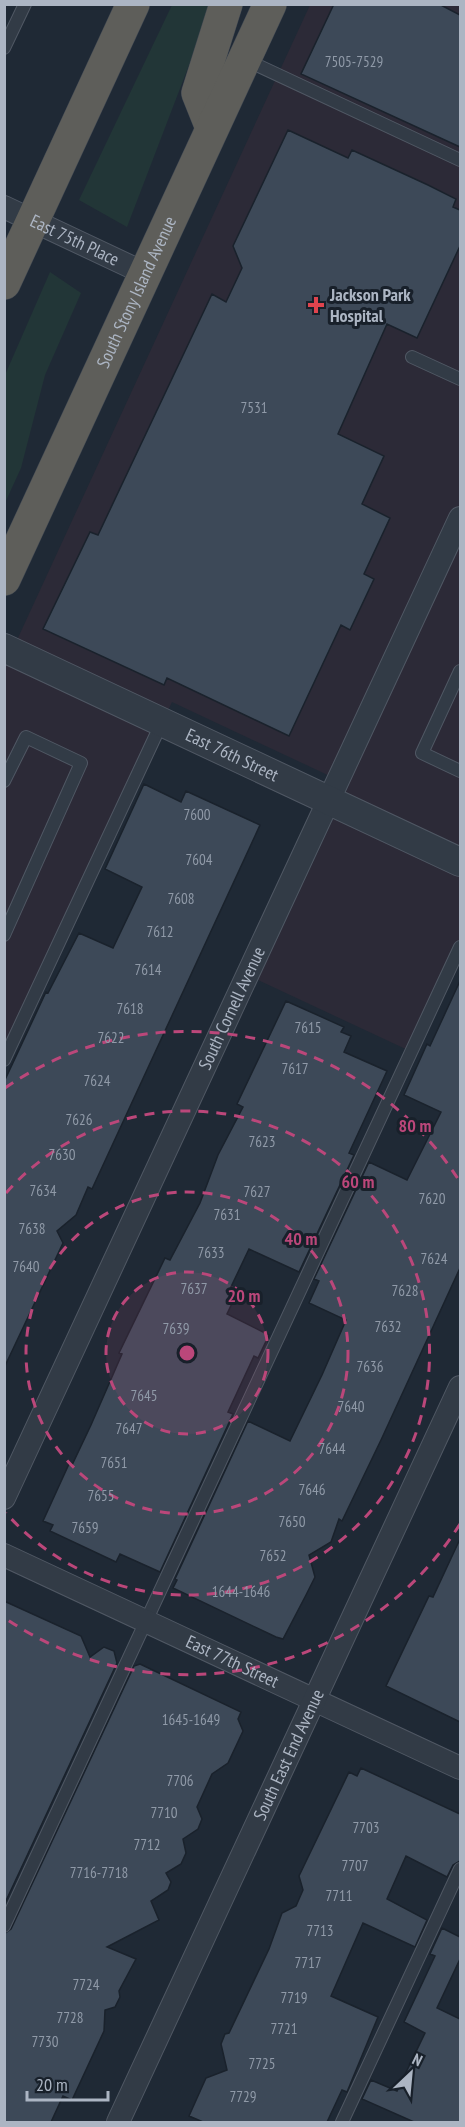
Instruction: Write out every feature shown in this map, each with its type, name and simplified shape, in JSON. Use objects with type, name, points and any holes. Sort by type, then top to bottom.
[{"type":"highway","points":[[4,283],[133,4]]},
{"type":"highway","points":[[212,128],[198,93],[226,4]]},
{"type":"highway","name":"South Stony Island Avenue","points":[[4,579],[270,4]]},
{"type":"street","name":"East 75th Place","points":[[4,207],[144,273]]},
{"type":"street","name":"South Cornell Avenue","points":[[4,1498],[460,518]]},
{"type":"street","name":"East 76th Street","points":[[4,648],[460,862]]},
{"type":"street","name":"South East End Avenue","points":[[118,2122],[460,1387]]},
{"type":"street","name":"East 77th Street","points":[[4,1555],[460,1768]]},
{"type":"lane","points":[[4,48],[25,4]]},
{"type":"lane","points":[[244,60],[460,160]]},
{"type":"lane","points":[[412,357],[460,379]]},
{"type":"lane","points":[[460,671],[422,753],[460,771]]},
{"type":"lane","points":[[4,1060],[162,722]]},
{"type":"lane","points":[[4,781],[26,737],[81,763],[4,934]]},
{"type":"lane","points":[[4,1926],[460,947]]},
{"type":"lane","points":[[342,2122],[460,1869]]},
{"type":"shaded area","name":"Jackson Park Hospital","points":[[310,5],[460,5],[460,947],[412,1052],[258,980],[349,785],[172,702],[5,1060],[5,666]]},
{"type":"green space","points":[[172,5],[212,5],[127,227],[79,200]]},
{"type":"green space","points":[[50,272],[81,293],[45,375],[21,468],[5,503],[5,375]]},
{"type":"building","points":[[334,4],[439,4],[460,15],[460,147],[301,74]]},
{"type":"building","name":"Jackson Park Hospital","points":[[288,130],[348,158],[352,150],[428,185],[456,199],[453,207],[460,210],[460,246],[417,338],[387,324],[338,434],[384,456],[362,504],[390,518],[364,574],[374,579],[350,630],[341,625],[289,736],[167,678],[164,685],[43,629],[90,532],[98,535],[212,294],[226,302],[242,268],[233,246]]},
{"type":"building","points":[[144,784],[181,802],[186,791],[260,825],[92,1189],[88,1187],[76,1215],[57,1231],[63,1243],[4,1368],[4,1082],[46,992],[48,993],[79,933],[113,948],[142,887],[105,869]]},
{"type":"building","points":[[460,981],[460,1268],[342,1521],[339,1519],[331,1542],[309,1555],[315,1577],[283,1639],[173,1588],[177,1580],[175,1579],[248,1421],[290,1441],[322,1375],[346,1320],[309,1303],[319,1281],[314,1279],[369,1162],[407,1180],[441,1112],[404,1095],[427,1044],[430,1046]]},
{"type":"building","points":[[286,1001],[344,1027],[341,1032],[351,1036],[344,1052],[387,1071],[349,1153],[354,1155],[299,1272],[249,1249],[230,1289],[237,1293],[227,1314],[269,1335],[258,1358],[254,1356],[228,1412],[233,1414],[160,1572],[120,1554],[116,1562],[50,1531],[53,1525],[43,1521],[69,1464],[72,1465],[91,1425],[122,1354],[119,1353],[165,1258],[170,1260],[200,1203],[218,1155],[243,1107],[237,1104]]},
{"type":"building","points":[[460,1539],[460,1722],[386,1686],[429,1596],[433,1597]]},
{"type":"building","points":[[4,1601],[81,1636],[90,1657],[104,1647],[114,1651],[117,1663],[4,1905]]},
{"type":"building","points":[[140,1664],[241,1712],[238,1719],[243,1731],[228,1763],[212,1774],[197,1807],[202,1819],[198,1829],[183,1839],[186,1853],[181,1864],[166,1873],[171,1882],[168,1890],[151,1901],[159,1920],[107,1947],[136,1959],[119,1991],[120,1997],[115,2007],[105,2010],[104,2031],[72,2100],[63,2096],[51,2122],[4,2122],[4,1934],[11,1929],[134,1666]]},
{"type":"building","points":[[361,1768],[460,1814],[460,1861],[453,1865],[447,1877],[406,1856],[387,1899],[427,1920],[415,1947],[363,1923],[331,1996],[378,2017],[347,2092],[342,2090],[327,2122],[203,2122],[189,2116],[206,2078],[227,2070],[221,2044],[225,2034],[229,2033],[269,1949],[282,1913],[296,1906],[303,1890],[299,1876],[349,1772],[357,1776]]},
{"type":"building","points":[[442,1928],[460,1937],[460,1959],[437,2008],[460,2019],[460,2122],[414,2122],[362,2099],[371,2080],[397,2091],[425,2033],[404,2022],[435,1956],[430,1954]]},
{"type":"place","name":"Jackson Park Hospital","points":[[316,305]]}]
